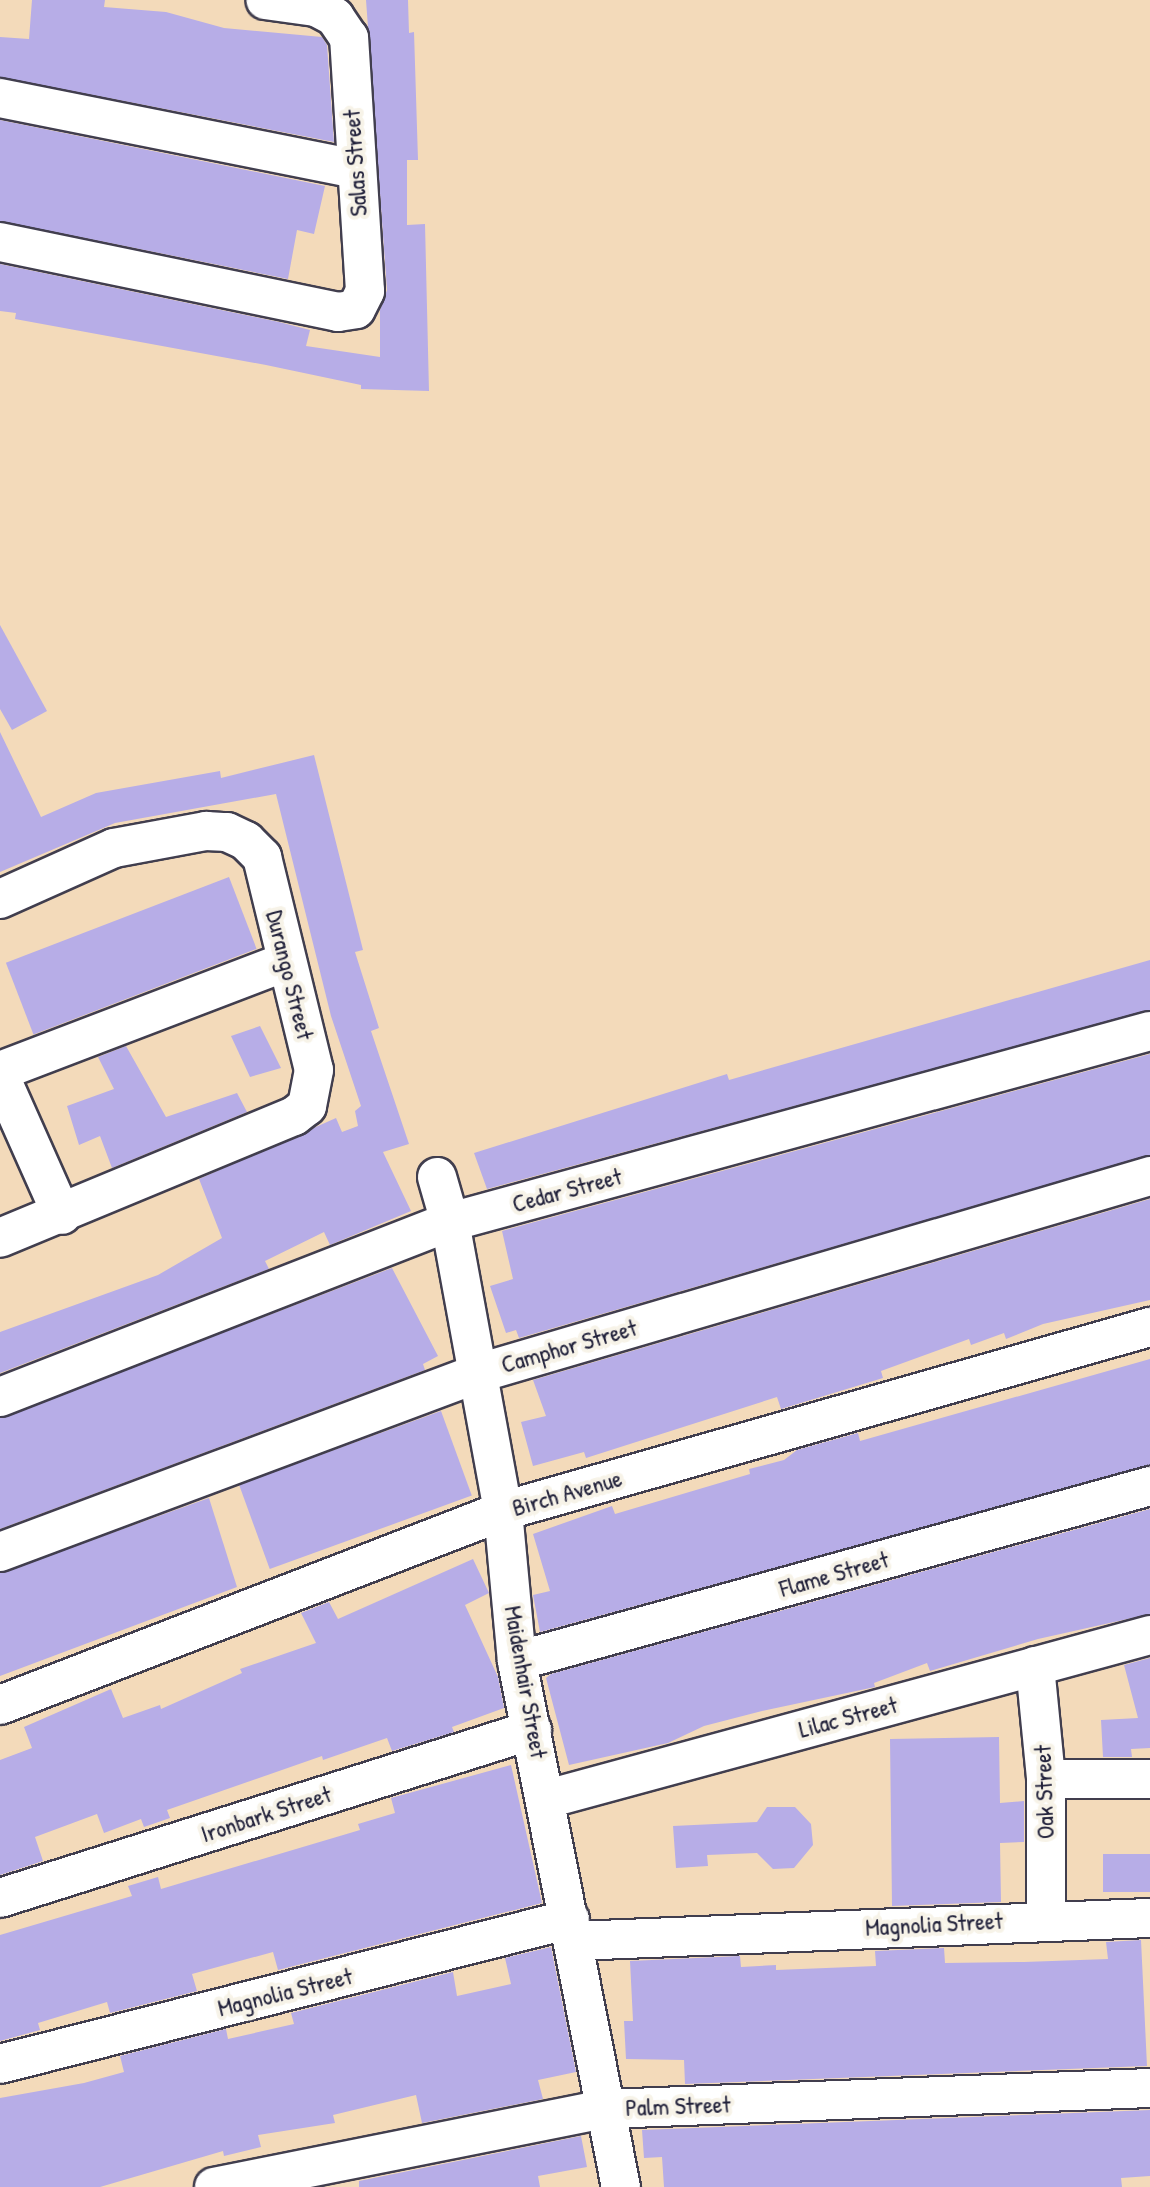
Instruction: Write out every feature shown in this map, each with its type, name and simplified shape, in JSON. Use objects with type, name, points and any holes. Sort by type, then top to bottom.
[{"type":"street","name":"Salas Street","points":[[0,242],[338,312],[356,309],[365,291],[354,169],[349,38],[335,17],[316,7],[265,0]]},
{"type":"street","points":[[0,98],[354,169]]},
{"type":"street","name":"Durango Street","points":[[0,899],[114,848],[206,831],[227,832],[262,857],[314,1070],[307,1106],[62,1215]]},
{"type":"street","points":[[0,1238],[62,1215],[0,1074],[286,962]]},
{"type":"street","name":"Cedar Street","points":[[0,1397],[450,1222],[1150,1031]]},
{"type":"street","name":"Camphor Street","points":[[0,1552],[479,1373],[1150,1176]]},
{"type":"street","name":"Maidenhair Street","points":[[437,1177],[450,1222],[503,1511],[517,1661],[547,1799],[621,2187]]},
{"type":"street","name":"Birch Avenue","points":[[0,1705],[503,1511],[1150,1327]]},
{"type":"street","name":"Flame Street","points":[[517,1661],[1150,1486]]},
{"type":"street","name":"Lilac Street","points":[[547,1799],[1150,1635]]},
{"type":"street","name":"Oak Street","points":[[1035,1666],[1046,1779],[1046,1919]]},
{"type":"street","name":"Ironbark Street","points":[[0,1898],[532,1730]]},
{"type":"street","points":[[1046,1779],[1150,1779]]},
{"type":"street","name":"Magnolia Street","points":[[0,2064],[572,1930],[1150,1918]]},
{"type":"street","name":"Palm Street","points":[[214,2187],[606,2109],[1150,2088]]},
{"type":"building","points":[[32,0],[105,0],[104,7],[166,12],[224,28],[322,37],[327,45],[334,142],[0,77],[0,37],[29,39]]},
{"type":"building","points":[[366,0],[408,0],[409,33],[414,32],[418,160],[407,160],[407,225],[425,224],[429,391],[361,389],[361,385],[266,365],[15,319],[16,313],[0,311],[0,264],[279,322],[310,330],[306,346],[380,357],[380,310],[387,290]]},
{"type":"building","points":[[0,120],[325,186],[314,234],[297,230],[288,279],[0,221]]},
{"type":"building","points":[[0,625],[47,711],[12,730],[0,709]]},
{"type":"building","points":[[0,732],[41,817],[96,793],[220,771],[221,778],[314,755],[363,950],[355,952],[379,1028],[371,1031],[409,1144],[383,1152],[411,1211],[330,1245],[324,1232],[265,1261],[269,1269],[0,1373],[0,1332],[158,1275],[222,1238],[199,1179],[336,1118],[342,1132],[358,1126],[355,1111],[361,1106],[331,1016],[276,794],[115,823],[0,872]]},
{"type":"building","points":[[229,877],[257,949],[33,1035],[6,963]]},
{"type":"building","points":[[1150,960],[1150,1010],[487,1189],[474,1153],[727,1074],[729,1080]]},
{"type":"building","points":[[260,1026],[281,1068],[250,1077],[231,1036]]},
{"type":"building","points":[[126,1046],[166,1117],[237,1093],[247,1112],[112,1168],[100,1136],[79,1145],[67,1106],[114,1089],[98,1057]]},
{"type":"building","points":[[1150,1054],[1150,1155],[519,1338],[516,1330],[506,1333],[490,1286],[513,1279],[502,1231]]},
{"type":"building","points":[[1150,1199],[1150,1300],[1043,1324],[1006,1339],[1004,1333],[971,1345],[969,1339],[881,1371],[883,1378],[781,1409],[777,1397],[586,1458],[584,1452],[533,1466],[521,1422],[546,1416],[533,1380]]},
{"type":"building","points":[[392,1268],[438,1356],[423,1364],[425,1370],[0,1529],[0,1418]]},
{"type":"building","points":[[1150,1359],[1150,1465],[540,1632],[533,1595],[550,1591],[533,1534],[612,1506],[615,1514],[750,1474],[749,1469],[784,1460],[797,1450],[858,1433],[860,1441]]},
{"type":"building","points":[[441,1411],[472,1496],[270,1569],[239,1485]]},
{"type":"building","points":[[209,1498],[237,1587],[0,1676],[0,1573]]},
{"type":"building","points":[[1150,1509],[1150,1614],[1038,1639],[930,1671],[927,1663],[874,1683],[875,1687],[762,1711],[704,1726],[668,1743],[569,1765],[546,1678],[551,1674]]},
{"type":"building","points":[[473,1559],[489,1593],[465,1605],[498,1677],[504,1708],[452,1727],[454,1732],[392,1751],[387,1738],[323,1760],[322,1756],[167,1810],[170,1818],[144,1827],[141,1819],[104,1833],[97,1814],[35,1837],[43,1861],[0,1875],[0,1760],[32,1748],[24,1727],[111,1689],[123,1718],[160,1705],[161,1709],[242,1673],[240,1669],[316,1643],[301,1613],[329,1602],[338,1619]]},
{"type":"building","points":[[1150,1658],[1150,1748],[1131,1749],[1132,1757],[1103,1757],[1101,1720],[1138,1718],[1124,1665]]},
{"type":"building","points":[[999,1737],[1000,1803],[1024,1801],[1024,1842],[1000,1843],[1001,1902],[892,1906],[890,1739]]},
{"type":"building","points":[[511,1765],[542,1903],[278,1970],[273,1952],[192,1974],[197,1991],[110,2013],[107,2002],[38,2023],[40,2030],[0,2041],[0,1935],[132,1896],[128,1886],[158,1877],[161,1889],[360,1830],[358,1824],[395,1813],[391,1798]]},
{"type":"building","points":[[767,1807],[795,1807],[811,1824],[813,1845],[794,1868],[773,1869],[757,1853],[707,1855],[708,1866],[676,1868],[673,1826],[757,1822]]},
{"type":"building","points":[[1103,1854],[1150,1854],[1150,1892],[1103,1892]]},
{"type":"building","points":[[1141,1940],[1147,2066],[685,2084],[684,2060],[626,2059],[624,2021],[633,2021],[630,1961],[740,1956],[741,1967],[776,1965],[776,1970],[876,1966],[875,1951],[944,1948],[945,1963],[1108,1959],[1106,1942]]},
{"type":"building","points":[[551,1947],[576,2072],[538,2080],[543,2099],[422,2123],[416,2095],[333,2115],[335,2123],[258,2135],[261,2147],[224,2156],[223,2151],[100,2187],[0,2187],[0,2098],[84,2083],[124,2072],[120,2056],[226,2029],[228,2039],[294,2024],[291,2013],[453,1972],[457,1996],[511,1984],[505,1958]]},
{"type":"building","points":[[1150,2110],[1150,2176],[1121,2178],[1122,2187],[664,2187],[662,2157],[644,2158],[642,2130]]},
{"type":"building","points":[[581,2136],[587,2167],[538,2176],[540,2187],[359,2187],[359,2181]]}]
